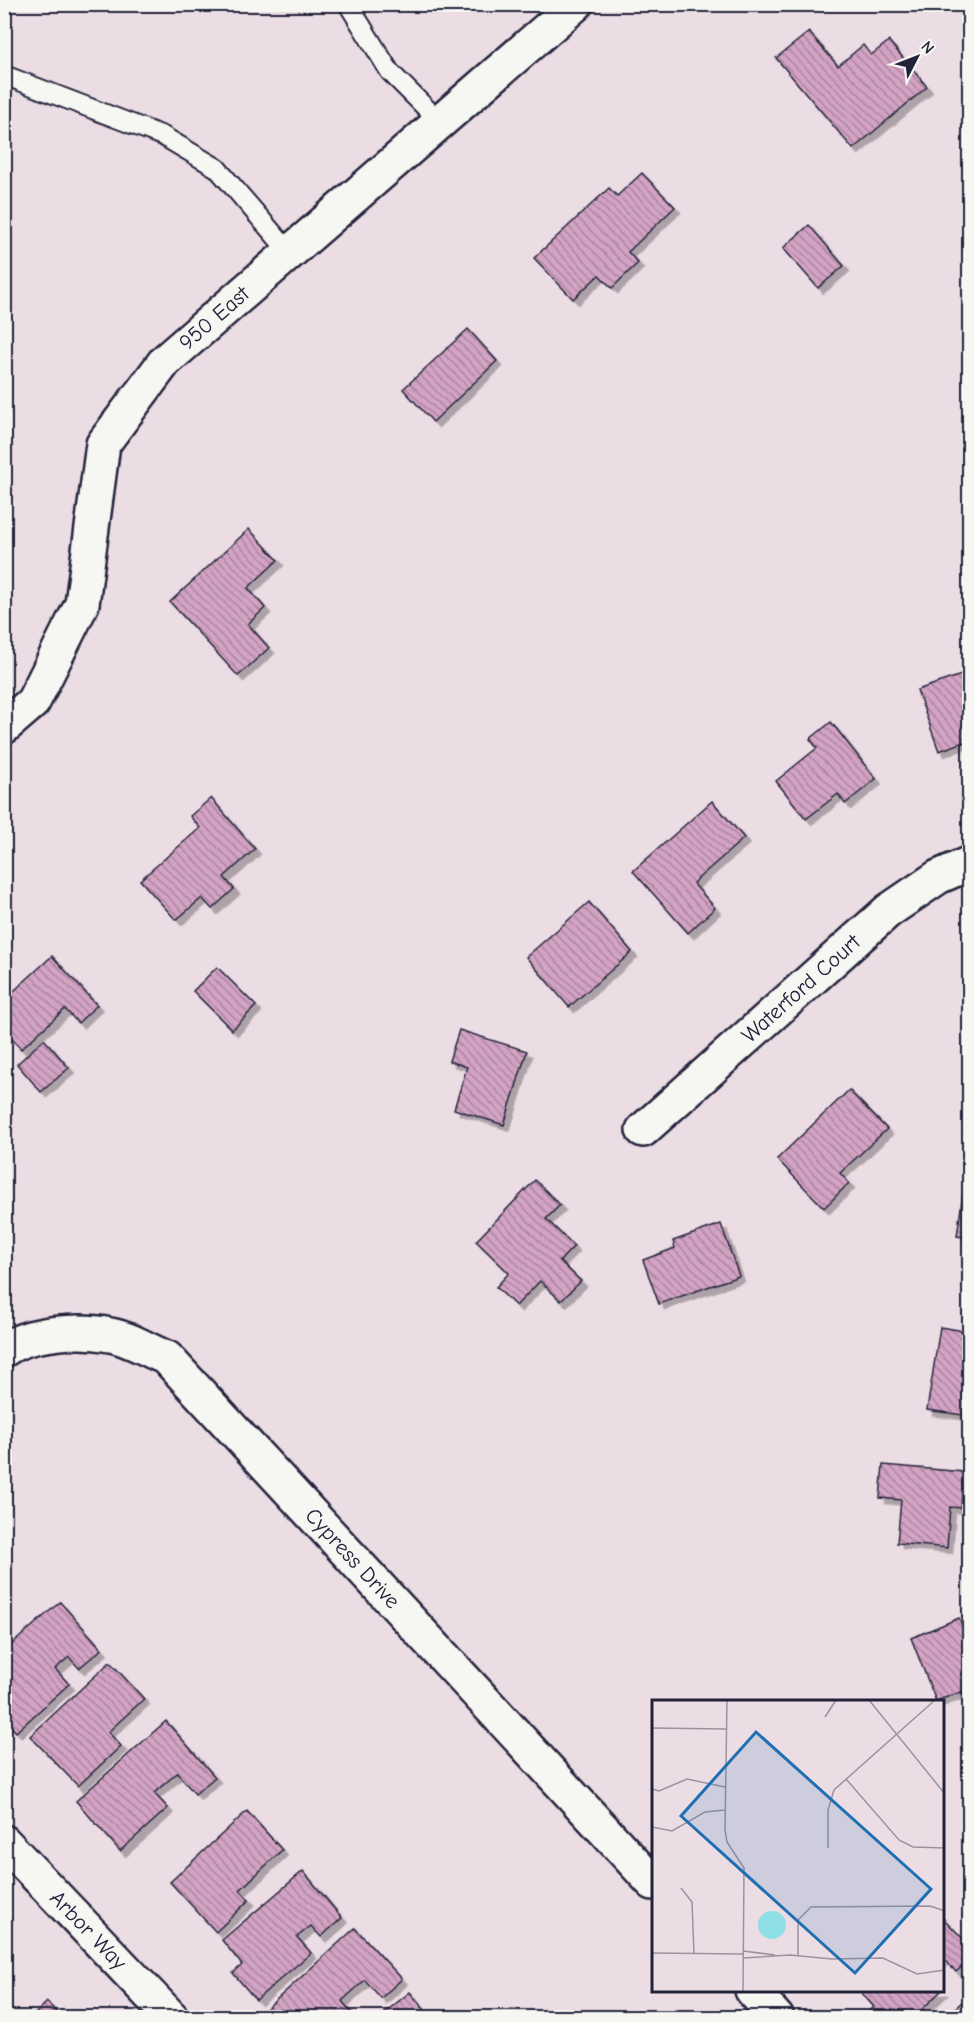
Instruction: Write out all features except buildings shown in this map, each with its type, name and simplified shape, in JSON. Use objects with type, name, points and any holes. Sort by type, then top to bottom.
[{"type":"street","name":"950 East","points":[[4,727],[33,702],[82,604],[103,444],[165,362],[576,4]]},
{"type":"street","name":"Waterford Court","points":[[643,1130],[888,912],[938,877],[969,863]]},
{"type":"street","name":"Cypress Drive","points":[[4,1350],[11,1345],[52,1333],[111,1335],[167,1358],[652,1882]]},
{"type":"street","name":"Arbor Way","points":[[4,1842],[172,2018]]},
{"type":"street","points":[[754,1992],[777,2018]]},
{"type":"lane","points":[[348,4],[390,72],[440,122]]},
{"type":"lane","points":[[4,75],[163,136],[217,168],[290,253]]}]
